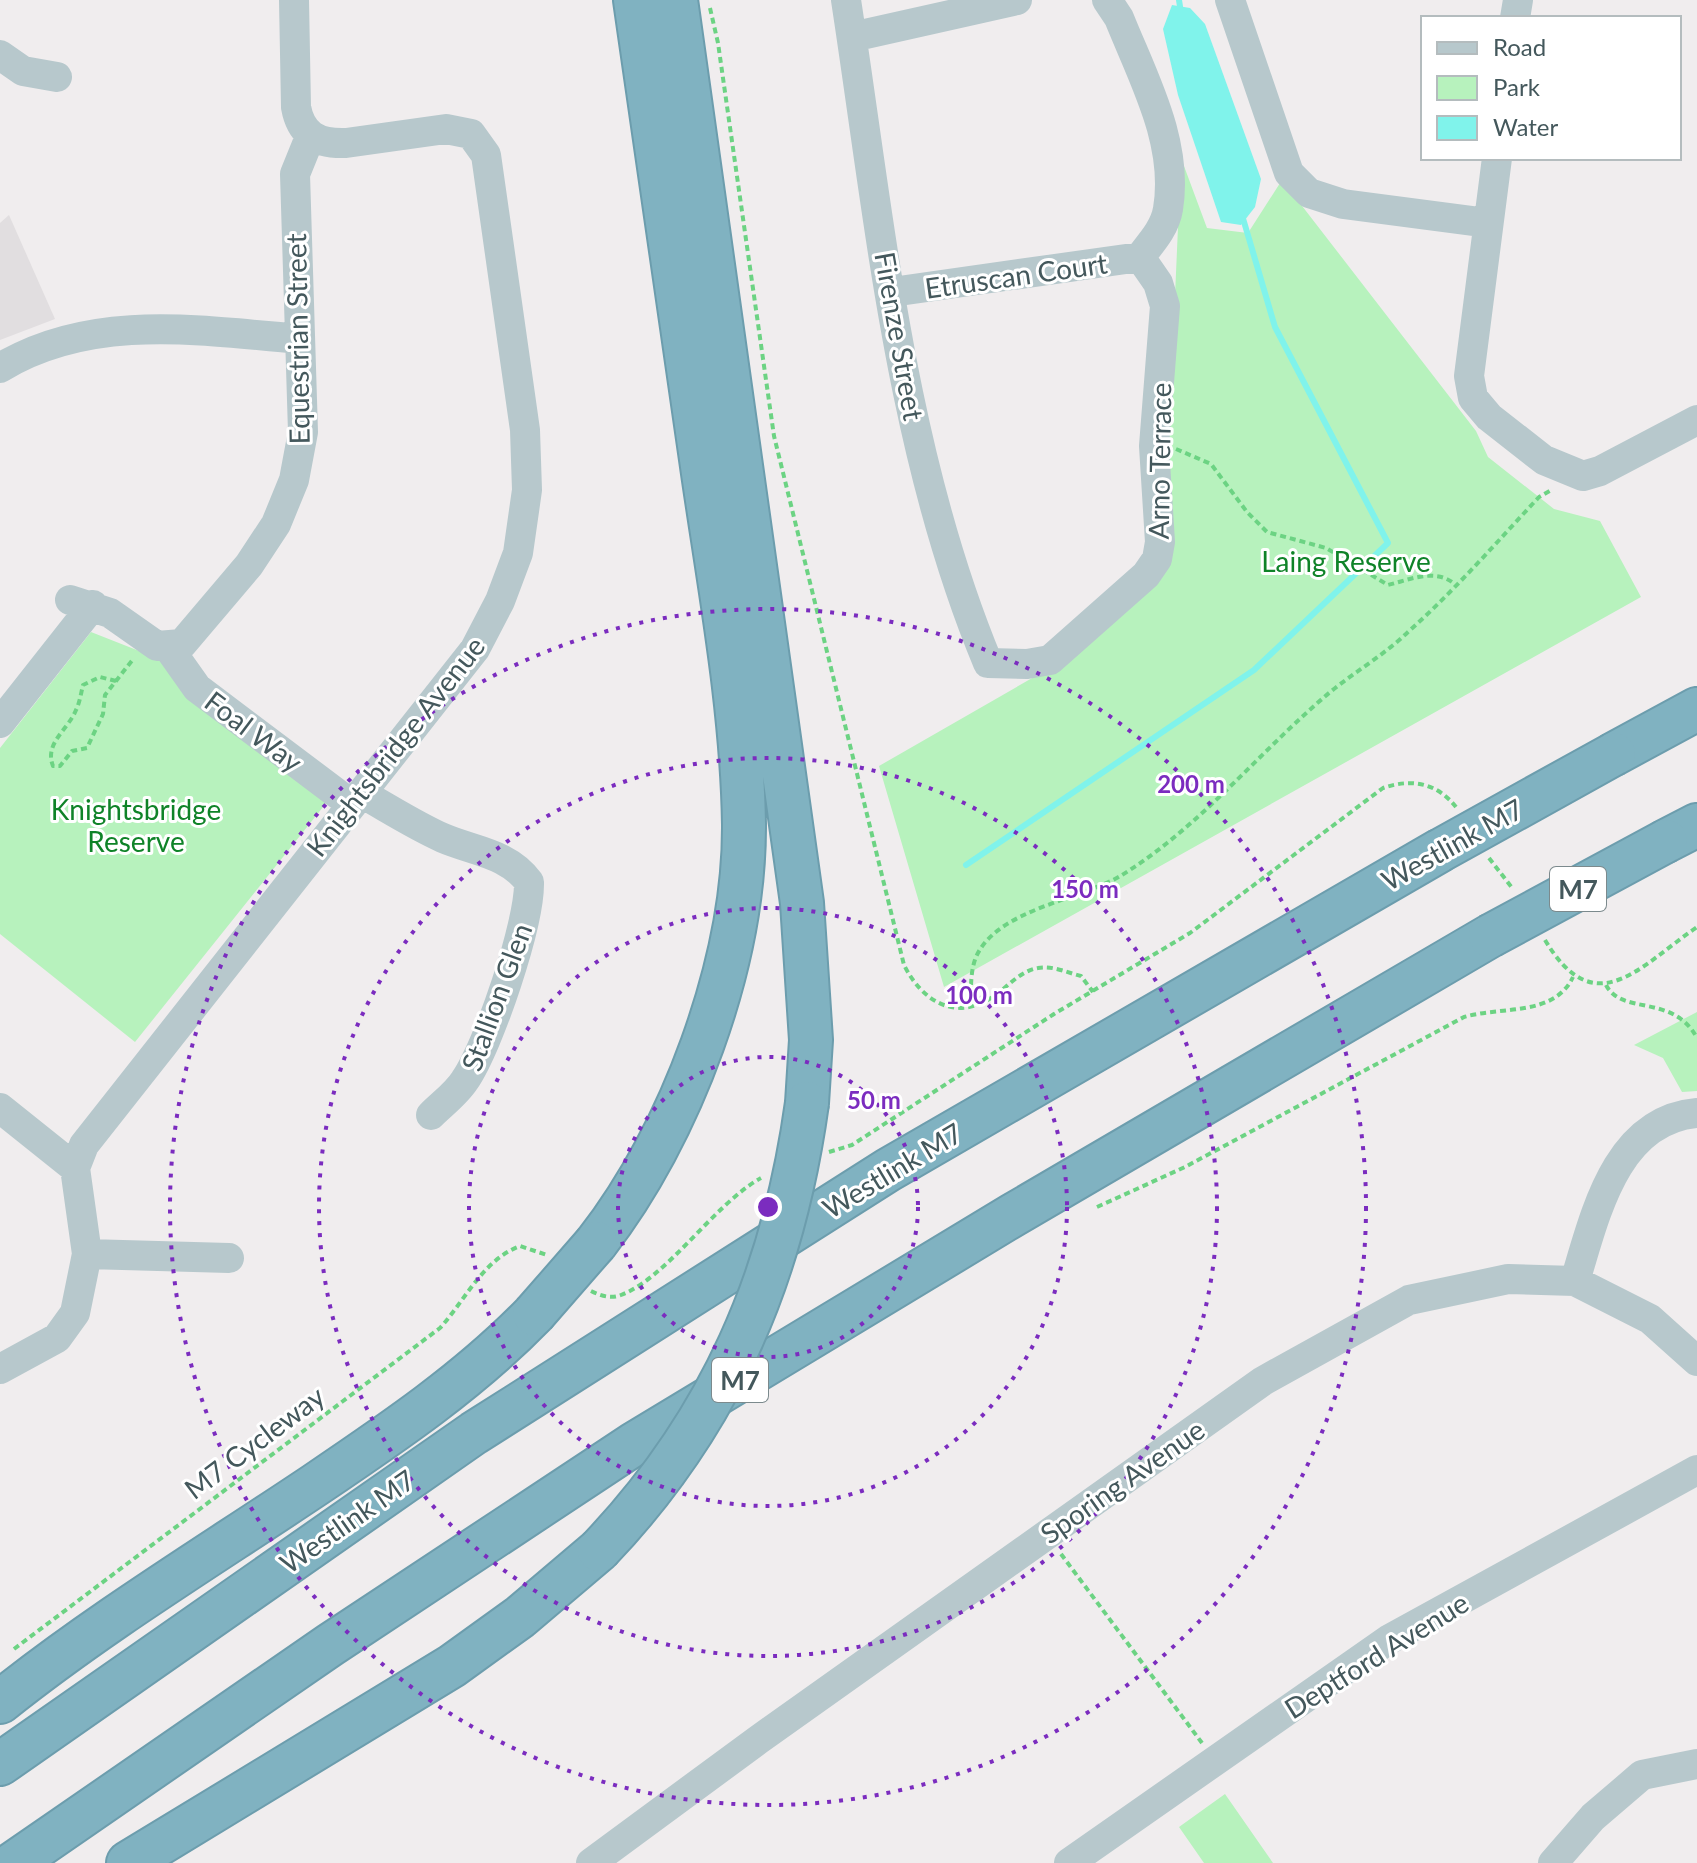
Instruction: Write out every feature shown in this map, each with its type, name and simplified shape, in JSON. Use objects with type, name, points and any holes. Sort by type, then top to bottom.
[{"type":"highway","points":[[0,1702],[55,1659],[398,1430],[499,1351],[617,1216],[654,1154],[690,1078],[718,995],[735,912],[744,828],[733,687],[635,0]]},
{"type":"highway","points":[[128,1863],[452,1666],[520,1617],[599,1550],[651,1491],[688,1440],[746,1335],[764,1290],[790,1202],[807,1103],[811,1040],[802,903],[676,0]]},
{"type":"highway","name":"Westlink M7","points":[[0,1764],[474,1433],[862,1186],[1439,851],[1697,709]]},
{"type":"highway","name":"M7","points":[[14,1863],[330,1645],[634,1444],[1013,1215],[1490,936],[1682,833]]},
{"type":"street","points":[[294,0],[296,107],[299,124],[310,137]]},
{"type":"street","name":"Firenze Street","points":[[846,0],[910,407],[935,507],[968,615],[988,663]]},
{"type":"street","points":[[852,37],[1017,0]]},
{"type":"street","points":[[1107,0],[1119,18],[1168,143],[1168,211],[1158,234],[1140,257]]},
{"type":"street","points":[[1230,0],[1289,173],[1309,193],[1343,204],[1488,223]]},
{"type":"street","points":[[0,55],[23,71],[57,77]]},
{"type":"street","name":"Knightsbridge Avenue","points":[[75,1168],[84,1145],[99,1125],[475,649],[500,601],[518,553],[527,490],[525,430],[486,155],[471,134],[446,129],[329,143],[310,137]]},
{"type":"street","name":"Equestrian Street","points":[[158,643],[182,644],[196,630],[249,565],[276,524],[294,480],[303,432],[295,174],[310,137]]},
{"type":"street","points":[[1497,160],[1469,376],[1473,398],[1489,417],[1544,460],[1569,473],[1583,476],[1600,471],[1697,420]]},
{"type":"street","name":"Etruscan Court","points":[[892,292],[1140,257]]},
{"type":"street","name":"Arno Terrace","points":[[988,663],[1027,664],[1050,660],[1146,575],[1157,559],[1160,542],[1154,446],[1165,306],[1158,283],[1140,257]]},
{"type":"street","points":[[0,368],[67,338],[133,328],[299,339]]},
{"type":"street","points":[[0,723],[81,603],[158,643]]},
{"type":"street","name":"Foal Way","points":[[158,643],[197,688],[356,798]]},
{"type":"street","name":"Stallion Glen","points":[[356,798],[444,838],[502,858],[528,861],[526,921],[479,1056],[464,1083],[431,1115]]},
{"type":"street","points":[[0,1108],[75,1168],[87,1254],[75,1313],[57,1338],[0,1369]]},
{"type":"street","points":[[1575,1281],[1602,1194],[1633,1144],[1674,1115],[1697,1113]]},
{"type":"street","points":[[87,1254],[229,1258]]},
{"type":"street","name":"Sporing Avenue","points":[[591,1863],[1263,1381],[1409,1300],[1508,1279],[1575,1281],[1650,1319],[1697,1361]]},
{"type":"street","name":"Deptford Avenue","points":[[1069,1863],[1388,1640],[1697,1470]]},
{"type":"street","points":[[1553,1863],[1593,1817],[1642,1775],[1697,1764]]},
{"type":"path","points":[[708,0],[718,43],[774,436],[824,628],[904,965],[920,992],[945,1006],[971,1006],[993,997],[1025,972],[1038,968],[1081,976],[1093,992],[852,1145],[826,1153]]},
{"type":"path","points":[[1154,446],[1179,450],[1211,464],[1267,532],[1326,548],[1371,578],[1388,585],[1430,575],[1441,576],[1457,586]]},
{"type":"path","points":[[971,1006],[971,979],[977,956],[989,940],[1020,917],[1121,875],[1190,824],[1322,698],[1405,635],[1457,586],[1539,497],[1569,473]]},
{"type":"path","points":[[116,681],[100,677],[83,685],[77,709],[52,744],[50,758],[53,766],[60,766],[72,751],[87,748],[103,714],[105,695],[158,643]]},
{"type":"path","points":[[1614,983],[1697,927]]},
{"type":"path","points":[[1097,1207],[1185,1167],[1464,1017],[1489,1009],[1547,1004],[1562,995],[1573,977]]},
{"type":"path","points":[[1606,985],[1623,1001],[1662,1007],[1682,1018],[1697,1038]]},
{"type":"path","points":[[683,1245],[763,1177]]},
{"type":"path","name":"M7 Cycleway","points":[[12,1651],[440,1328],[488,1266],[506,1251],[520,1246]]},
{"type":"path","points":[[1047,1534],[1215,1761]]},
{"type":"shaded area","points":[[9,215],[55,319],[0,340],[0,223]]},
{"type":"green space","name":"Laing Reserve","points":[[1181,158],[1207,228],[1248,233],[1282,180],[1476,431],[1488,457],[1554,509],[1600,521],[1641,597],[944,987],[879,766],[1081,650],[1170,560],[1168,457]]},
{"type":"green space","name":"Knightsbridge Reserve","points":[[91,632],[157,658],[331,797],[135,1042],[0,934],[0,748]]},
{"type":"green space","points":[[1697,1012],[1697,1091],[1682,1092],[1663,1058],[1634,1045]]},
{"type":"green space","points":[[1225,1794],[1273,1863],[1204,1863],[1179,1827]]},
{"type":"water","points":[[1172,5],[1190,8],[1205,24],[1261,179],[1255,207],[1241,225],[1221,222],[1178,95],[1163,29]]},
{"type":"waterway","points":[[1179,0],[1181,13]]},
{"type":"waterway","points":[[966,865],[1254,670],[1388,543],[1275,327],[1242,215]]}]
